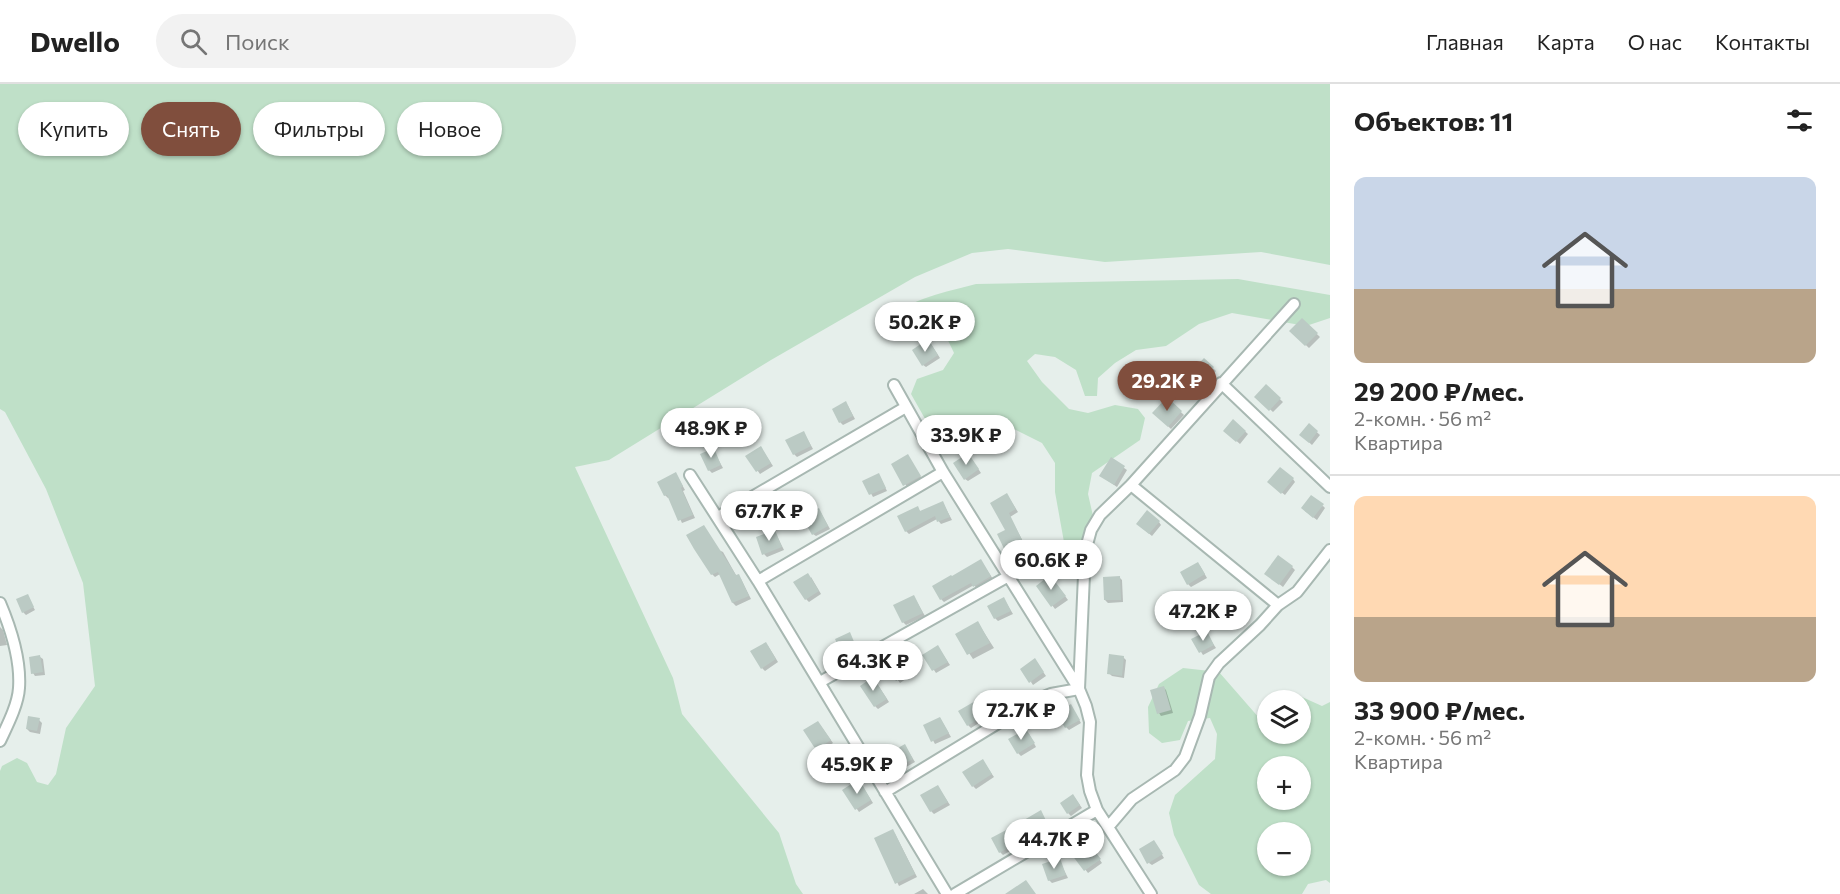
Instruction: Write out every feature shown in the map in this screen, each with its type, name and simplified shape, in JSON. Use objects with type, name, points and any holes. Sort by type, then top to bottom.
[{"type":"street","points":[[1079,689],[1085,552],[1091,530],[1100,515],[1131,484],[1294,304]]},
{"type":"street","points":[[1221,383],[1330,487]]},
{"type":"street","points":[[894,385],[943,472],[1079,689],[1090,722],[1088,775],[1090,791],[1097,810],[1151,894]]},
{"type":"street","points":[[718,517],[906,407]]},
{"type":"street","points":[[759,581],[943,472]]},
{"type":"street","points":[[690,475],[759,581],[947,894]]},
{"type":"street","points":[[1131,484],[1278,605]]},
{"type":"street","points":[[1108,826],[1132,799],[1175,770],[1180,764],[1185,757],[1200,716],[1209,677],[1219,663],[1278,605],[1297,592],[1330,550]]},
{"type":"street","points":[[820,682],[1007,577]]},
{"type":"street","points":[[0,603],[10,626],[17,659],[19,690],[0,741]]},
{"type":"street","points":[[885,792],[1036,700],[1051,694],[1079,689]]},
{"type":"street","points":[[955,894],[1097,810]]},
{"type":"green space","points":[[0,84],[1330,84],[1330,265],[1261,252],[1105,262],[1008,249],[972,253],[915,277],[771,360],[609,460],[575,467],[673,678],[682,714],[779,833],[796,884],[803,894],[0,894],[0,771],[2,766],[17,758],[27,763],[37,782],[48,785],[56,774],[66,728],[95,686],[83,583],[46,489],[5,412],[0,409]]},
{"type":"green space","points":[[1238,279],[1330,295],[1330,318],[1306,326],[1232,313],[1199,324],[1166,346],[1136,350],[1115,363],[1098,378],[1097,396],[1085,396],[1076,370],[1055,357],[1035,354],[1027,361],[1042,382],[1069,409],[1088,413],[1115,405],[1138,409],[1145,418],[1140,440],[1092,473],[1088,494],[1096,529],[1093,550],[1079,558],[1064,542],[1055,492],[1055,463],[1042,443],[1006,425],[984,426],[960,443],[937,440],[911,394],[917,379],[943,370],[954,353],[945,334],[928,322],[901,328],[887,321],[917,301],[976,284]]},
{"type":"green space","points":[[1183,668],[1219,672],[1257,716],[1257,744],[1311,744],[1311,701],[1322,706],[1330,702],[1330,883],[1326,880],[1308,884],[1302,894],[1211,894],[1199,885],[1174,835],[1169,813],[1175,795],[1215,759],[1217,734],[1210,718],[1188,721],[1180,740],[1162,743],[1149,733],[1148,707],[1159,684]]},
{"type":"building","points":[[1302,318],[1318,333],[1305,346],[1289,331]]},
{"type":"building","points":[[928,339],[938,355],[922,366],[912,350]]},
{"type":"building","points":[[1204,358],[1214,367],[1201,381],[1191,372]]},
{"type":"building","points":[[1266,384],[1281,398],[1269,411],[1254,397]]},
{"type":"building","points":[[1167,397],[1182,411],[1168,427],[1152,413]]},
{"type":"building","points":[[846,401],[853,416],[839,423],[832,409]]},
{"type":"building","points":[[1233,419],[1246,431],[1236,442],[1223,431]]},
{"type":"building","points":[[1309,423],[1318,431],[1309,443],[1299,435]]},
{"type":"building","points":[[804,431],[811,446],[793,455],[785,440]]},
{"type":"building","points":[[761,446],[771,463],[756,472],[745,456]]},
{"type":"building","points":[[714,448],[721,465],[708,471],[700,454]]},
{"type":"building","points":[[968,453],[979,469],[964,480],[953,463]]},
{"type":"building","points":[[908,454],[921,476],[903,486],[891,464]]},
{"type":"building","points":[[1111,457],[1125,466],[1114,485],[1099,476]]},
{"type":"building","points":[[1280,467],[1294,478],[1281,494],[1267,482]]},
{"type":"building","points":[[676,472],[693,515],[678,521],[667,495],[664,496],[657,482]]},
{"type":"building","points":[[879,473],[886,488],[869,495],[862,481]]},
{"type":"building","points":[[1007,493],[1016,509],[1009,513],[1025,546],[1007,555],[997,534],[1005,530],[990,503]]},
{"type":"building","points":[[1311,495],[1324,504],[1313,518],[1301,508]]},
{"type":"building","points":[[943,501],[950,517],[937,522],[935,516],[905,532],[897,516],[918,506],[920,511]]},
{"type":"building","points":[[819,508],[828,526],[812,535],[802,517]]},
{"type":"building","points":[[1147,510],[1160,521],[1149,534],[1136,524]]},
{"type":"building","points":[[704,525],[736,575],[739,574],[749,596],[732,603],[718,572],[711,575],[694,549],[686,535]]},
{"type":"building","points":[[775,530],[782,547],[762,555],[756,537]]},
{"type":"building","points":[[1278,555],[1293,566],[1279,585],[1264,574]]},
{"type":"building","points":[[981,559],[991,576],[973,587],[971,583],[940,600],[932,586]]},
{"type":"building","points":[[1198,562],[1205,574],[1187,585],[1180,572]]},
{"type":"building","points":[[808,573],[819,591],[805,600],[793,582]]},
{"type":"building","points":[[1050,575],[1066,596],[1051,607],[1036,586]]},
{"type":"building","points":[[1120,576],[1121,600],[1104,600],[1103,577]]},
{"type":"building","points":[[28,594],[34,607],[22,613],[16,599]]},
{"type":"building","points":[[1236,594],[1247,604],[1236,616],[1225,606]]},
{"type":"building","points":[[914,595],[923,613],[902,623],[893,605]]},
{"type":"building","points":[[1004,597],[1011,611],[994,619],[987,606]]},
{"type":"building","points":[[978,621],[990,643],[967,655],[955,634]]},
{"type":"building","points":[[1207,631],[1214,645],[1199,653],[1191,639]]},
{"type":"building","points":[[850,632],[857,649],[843,656],[835,639]]},
{"type":"building","points":[[766,642],[776,659],[761,669],[750,651]]},
{"type":"building","points":[[938,645],[948,662],[932,671],[922,655]]},
{"type":"building","points":[[1109,654],[1124,656],[1122,676],[1107,674]]},
{"type":"building","points":[[40,655],[43,672],[31,674],[29,657]]},
{"type":"building","points":[[901,658],[910,672],[896,681],[886,667]]},
{"type":"building","points":[[1035,658],[1044,672],[1029,683],[1020,669]]},
{"type":"building","points":[[873,677],[887,699],[874,707],[860,686]]},
{"type":"building","points":[[1164,686],[1171,710],[1157,714],[1150,690]]},
{"type":"building","points":[[977,700],[986,715],[967,726],[958,711]]},
{"type":"building","points":[[1071,704],[1080,720],[1065,728],[1056,712]]},
{"type":"building","points":[[28,716],[40,718],[37,731],[26,729]]},
{"type":"building","points":[[940,717],[949,733],[931,742],[923,725]]},
{"type":"building","points":[[818,721],[831,740],[816,750],[803,730]]},
{"type":"building","points":[[1026,729],[1035,743],[1017,754],[1008,739]]},
{"type":"building","points":[[905,744],[913,759],[895,769],[887,754]]},
{"type":"building","points":[[983,759],[992,774],[972,787],[962,772]]},
{"type":"building","points":[[859,779],[871,800],[855,810],[842,790]]},
{"type":"building","points":[[938,785],[948,802],[930,812],[920,795]]},
{"type":"building","points":[[1073,794],[1080,805],[1067,814],[1060,803]]},
{"type":"building","points":[[1041,810],[1050,829],[1035,838],[1024,820]]},
{"type":"building","points":[[1010,828],[1017,843],[999,853],[991,838]]},
{"type":"building","points":[[893,829],[915,874],[895,884],[874,838]]},
{"type":"building","points":[[1154,840],[1163,854],[1147,864],[1139,849]]},
{"type":"building","points":[[1088,843],[1101,859],[1084,871],[1072,855]]},
{"type":"building","points":[[1060,858],[1066,875],[1048,881],[1042,864]]},
{"type":"building","points":[[1026,880],[1036,894],[1005,894]]}]
